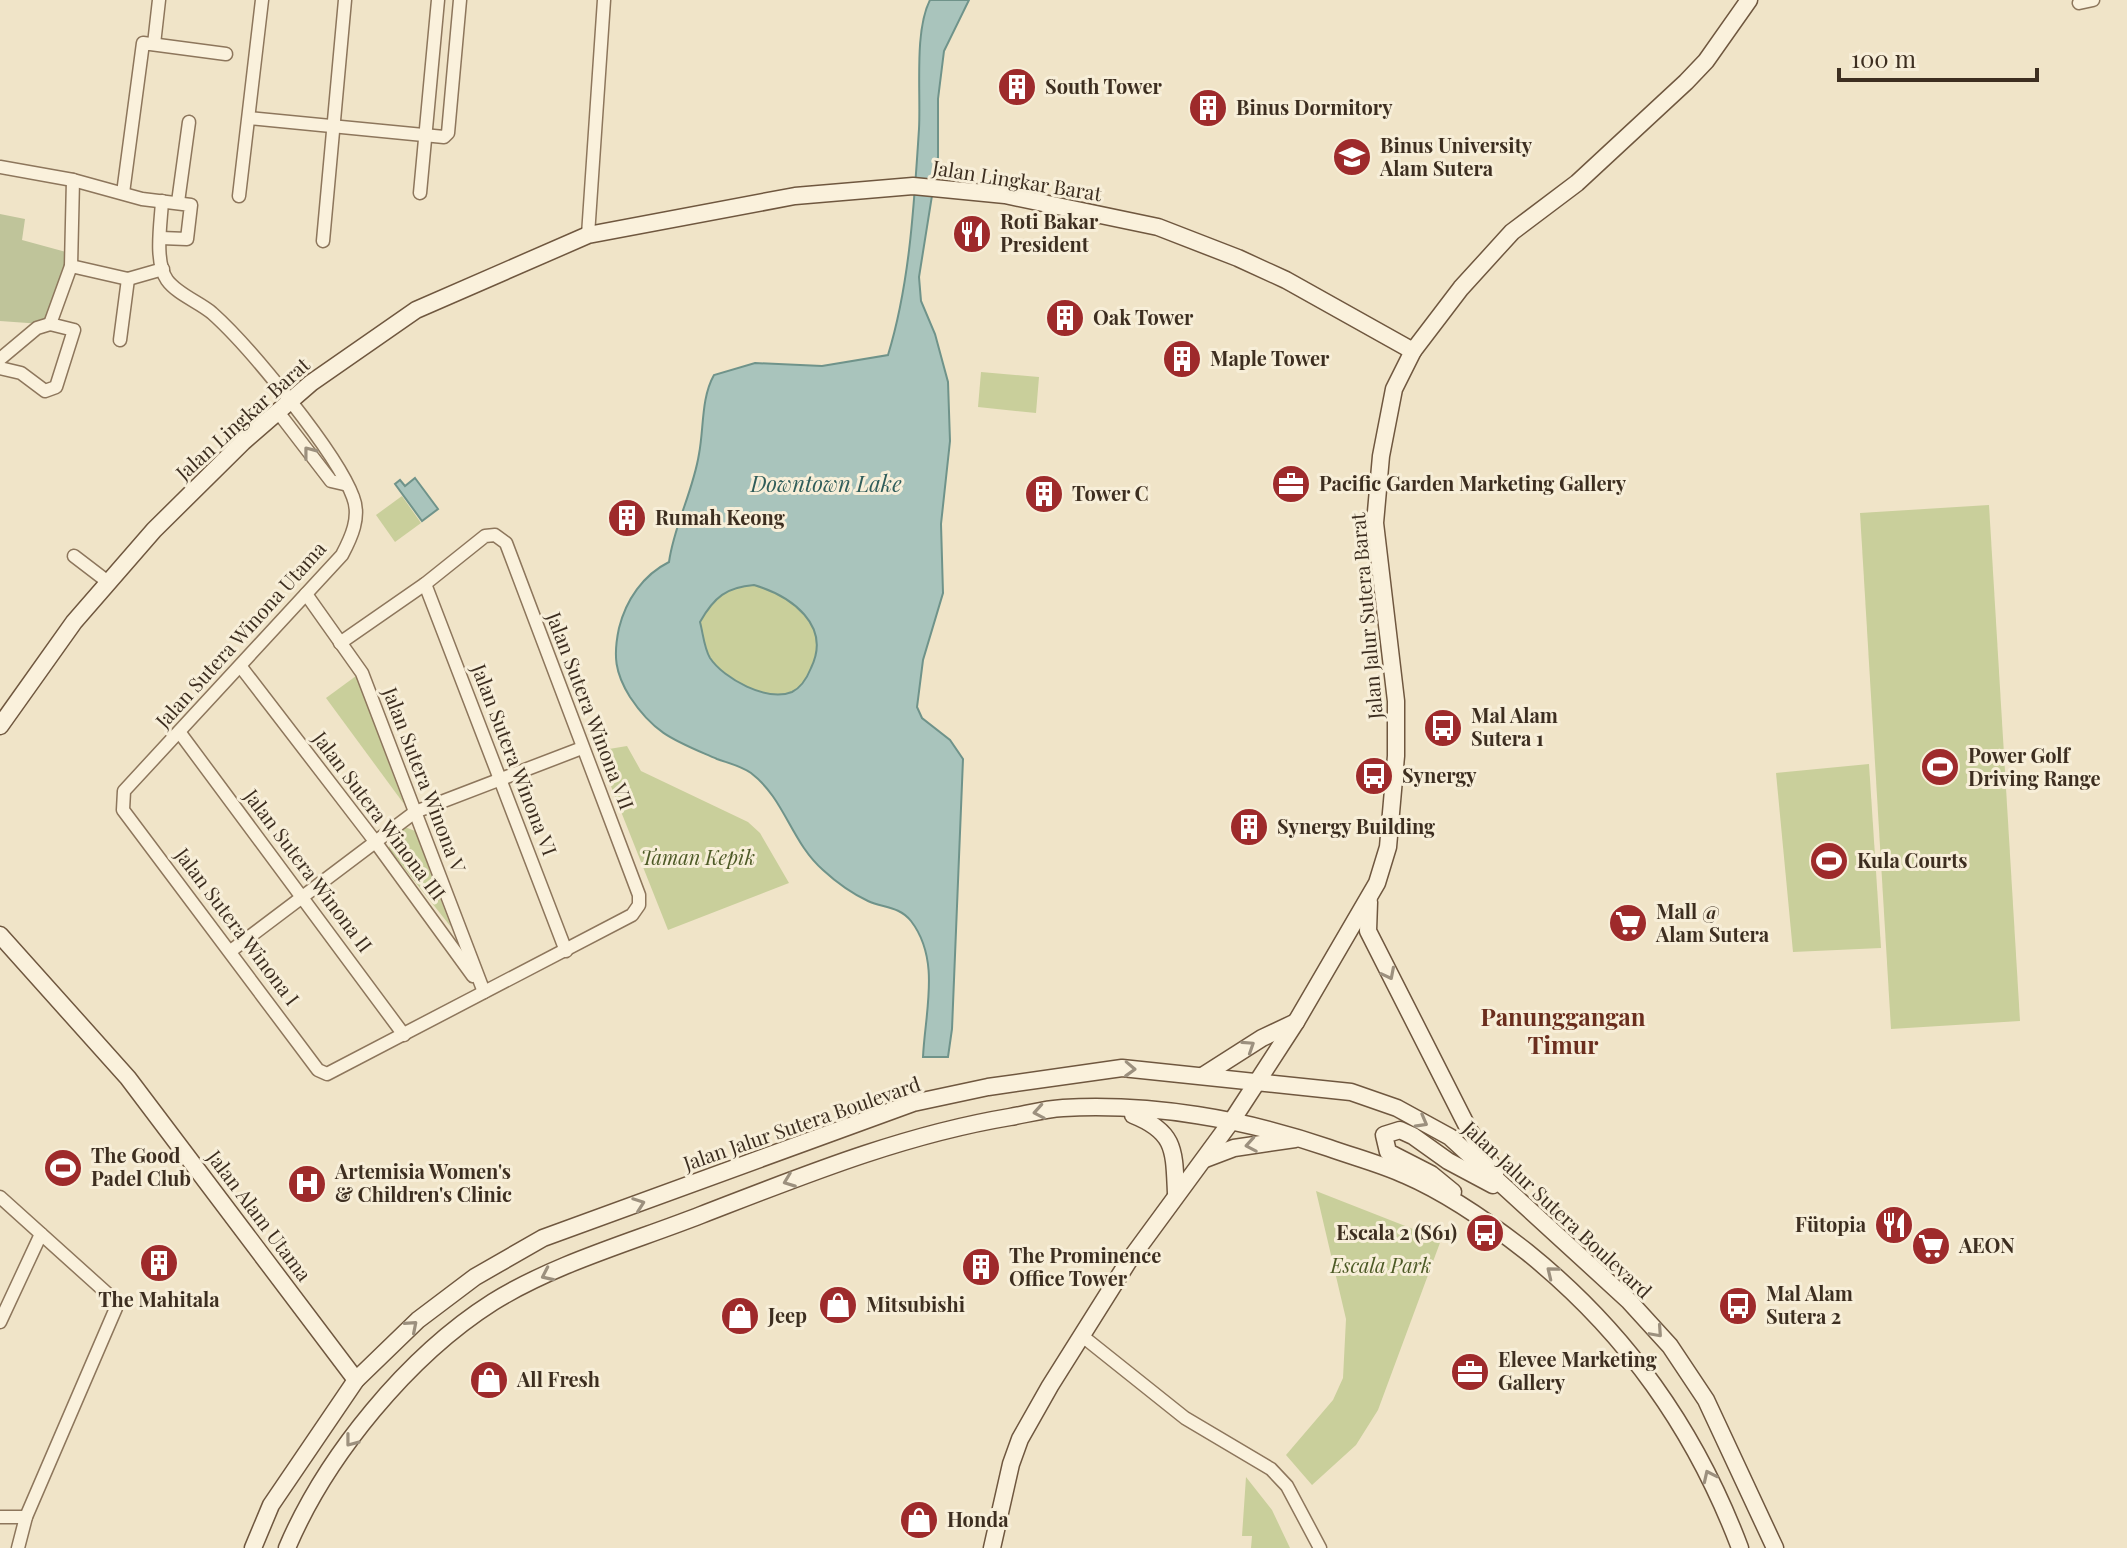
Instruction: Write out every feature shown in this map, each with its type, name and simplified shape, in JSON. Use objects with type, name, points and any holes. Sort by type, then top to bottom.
[{"type":"main road","name":"Jalan Jalur Sutera Barat","points":[[992,1548],[1000,1498],[1020,1439],[1081,1335],[1176,1193],[1233,1119],[1296,1022],[1369,901],[1388,847],[1396,756],[1396,701],[1375,523],[1381,456],[1394,389],[1413,351],[1461,288],[1512,232],[1577,183],[1686,82],[1706,61],[1749,0]]},
{"type":"main road","name":"Jalan Lingkar Barat","points":[[0,726],[108,582],[203,480],[283,407],[345,356],[403,317],[588,235],[795,196],[913,186],[944,188],[1081,208],[1158,227],[1286,280],[1413,351]]},
{"type":"main road","points":[[1369,901],[1368,931],[1469,1130],[1512,1195]]},
{"type":"main road","name":"Jalan Alam Utama","points":[[0,935],[128,1078],[356,1380]]},
{"type":"main road","points":[[1204,1075],[1296,1022]]},
{"type":"main road","name":"Jalan Jalur Sutera Boulevard","points":[[253,1548],[271,1505],[356,1380],[387,1347],[475,1277],[543,1238],[913,1103],[988,1087],[1122,1068],[1351,1092],[1397,1108],[1450,1137],[1629,1301],[1670,1346],[1706,1400],[1775,1548]]},
{"type":"main road","points":[[287,1548],[301,1516],[332,1468],[384,1399],[438,1343],[493,1302],[553,1272],[793,1179],[916,1136],[1060,1108],[1117,1109],[1233,1119],[1300,1138],[1408,1176],[1490,1223]]},
{"type":"main road","points":[[1117,1109],[1157,1125],[1173,1146],[1176,1193]]},
{"type":"main road","points":[[1512,1195],[1448,1161],[1413,1136],[1400,1130],[1384,1135],[1388,1152],[1431,1174],[1574,1290],[1643,1367],[1702,1461],[1740,1548]]},
{"type":"main road","points":[[1204,1160],[1234,1148],[1300,1138]]},
{"type":"street","points":[[154,44],[159,0]]},
{"type":"street","points":[[239,196],[262,0]]},
{"type":"street","points":[[323,241],[345,0]]},
{"type":"street","points":[[420,193],[438,0]]},
{"type":"street","points":[[249,118],[439,139],[448,133],[460,0]]},
{"type":"street","points":[[588,235],[604,0]]},
{"type":"street","points":[[123,193],[143,43],[226,54]]},
{"type":"street","points":[[178,202],[189,122]]},
{"type":"street","points":[[0,167],[191,205],[187,239],[161,238]]},
{"type":"street","points":[[50,324],[71,266],[73,180]]},
{"type":"street","points":[[71,266],[128,279],[163,269],[162,201]]},
{"type":"street","name":"Jalan Sutera Winona Utama","points":[[122,800],[124,791],[342,555],[354,532],[353,497],[344,484],[331,481],[283,407],[212,314],[168,281],[163,269]]},
{"type":"street","points":[[120,340],[128,279]]},
{"type":"street","points":[[0,359],[37,328],[50,324],[74,330],[56,387],[45,391],[38,389],[27,376],[0,368]]},
{"type":"street","name":"Jalan Sutera Winona VII","points":[[425,584],[485,536],[495,535],[506,543],[639,895],[639,905],[632,915],[566,951]]},
{"type":"street","points":[[74,556],[108,582]]},
{"type":"street","points":[[340,643],[425,584]]},
{"type":"street","name":"Jalan Sutera Winona VI","points":[[425,584],[566,951]]},
{"type":"street","name":"Jalan Sutera Winona V","points":[[306,594],[362,673],[484,992]]},
{"type":"street","name":"Jalan Sutera Winona III","points":[[241,667],[374,840],[484,992]]},
{"type":"street","name":"Jalan Sutera Winona II","points":[[180,733],[404,1035]]},
{"type":"street","points":[[232,950],[415,812],[582,748]]},
{"type":"street","name":"Jalan Sutera Winona I","points":[[122,800],[123,810],[232,950],[318,1070],[327,1074],[404,1035]]},
{"type":"street","points":[[404,1035],[566,951]]},
{"type":"street","points":[[0,1197],[110,1296],[116,1308],[26,1517],[18,1548]]},
{"type":"street","points":[[0,1322],[41,1234]]},
{"type":"street","points":[[1081,1335],[1185,1418],[1271,1469],[1287,1486],[1320,1548]]},
{"type":"street","points":[[0,1517],[26,1517]]},
{"type":"green space","points":[[0,214],[25,219],[22,240],[66,252],[63,277],[42,324],[0,321]]},
{"type":"green space","points":[[981,372],[1039,377],[1036,413],[978,407]]},
{"type":"green space","points":[[402,496],[421,523],[395,542],[376,515]]},
{"type":"green space","name":"Power Golf Driving Range","points":[[1989,505],[2020,1021],[1891,1029],[1860,513]]},
{"type":"green space","points":[[754,585],[794,605],[812,626],[816,653],[806,679],[792,692],[771,694],[747,687],[725,674],[706,650],[700,622],[711,606],[729,591]]},
{"type":"green space","points":[[356,676],[404,804],[326,698]]},
{"type":"green space","name":"Taman Kepik","points":[[627,746],[641,771],[748,822],[760,833],[789,883],[668,930],[597,751]]},
{"type":"green space","name":"Kula Courts","points":[[1869,764],[1881,948],[1793,952],[1776,773]]},
{"type":"green space","points":[[405,827],[415,831],[451,927],[389,849],[389,839]]},
{"type":"green space","name":"Escala Park","points":[[1316,1191],[1441,1240],[1378,1410],[1356,1445],[1312,1485],[1286,1455],[1333,1400],[1343,1378],[1346,1319]]},
{"type":"green space","points":[[1246,1477],[1272,1510],[1290,1548],[1251,1548],[1252,1536],[1242,1536]]},
{"type":"water","name":"Downtown Lake","points":[[930,0],[969,0],[944,51],[938,99],[938,158],[919,277],[921,301],[935,334],[948,382],[950,441],[941,524],[943,593],[923,660],[917,707],[922,718],[950,740],[963,759],[952,1029],[948,1057],[923,1057],[929,969],[920,936],[911,921],[896,910],[856,894],[823,870],[803,847],[772,795],[751,773],[690,747],[658,729],[630,697],[618,672],[616,656],[619,628],[631,598],[651,574],[669,562],[696,468],[705,403],[714,375],[755,363],[822,366],[888,355],[910,243],[919,129],[920,45]],"holes":[[[754,585],[768,590],[804,614],[816,638],[816,653],[806,679],[796,690],[782,694],[747,687],[725,674],[708,654],[700,622],[716,600],[729,591]]]},
{"type":"water","points":[[415,478],[438,509],[422,521],[395,484],[400,480],[405,486]]},
{"type":"place","name":"South Tower","points":[[1017,87]]},
{"type":"place","name":"Binus Dormitory","points":[[1208,108]]},
{"type":"place","name":"Binus University Alam Sutera","points":[[1352,157]]},
{"type":"place","name":"Roti Bakar President","points":[[972,234]]},
{"type":"place","name":"Oak Tower","points":[[1065,318]]},
{"type":"place","name":"Maple Tower","points":[[1182,359]]},
{"type":"place","name":"Pacific Garden Marketing Gallery","points":[[1291,484]]},
{"type":"place","name":"Tower C","points":[[1044,494]]},
{"type":"place","name":"Rumah Keong","points":[[627,518]]},
{"type":"place","name":"Mal Alam Sutera 1","points":[[1443,728]]},
{"type":"place","name":"Power Golf Driving Range","points":[[1940,767]]},
{"type":"place","name":"Synergy","points":[[1374,776]]},
{"type":"place","name":"Synergy Building","points":[[1249,827]]},
{"type":"place","name":"Kula Courts","points":[[1829,861]]},
{"type":"place","name":"Mall @ Alam Sutera","points":[[1628,923]]},
{"type":"place","name":"The Good Padel Club","points":[[63,1168]]},
{"type":"place","name":"Artemisia Women's & Children's Clinic","points":[[307,1184]]},
{"type":"place","name":"Fütopia","points":[[1894,1225]]},
{"type":"place","name":"Escala 2 (S61)","points":[[1485,1233]]},
{"type":"place","name":"AEON","points":[[1931,1246]]},
{"type":"place","name":"The Mahitala","points":[[159,1263]]},
{"type":"place","name":"The Prominence Office Tower","points":[[981,1267]]},
{"type":"place","name":"Mitsubishi","points":[[838,1305]]},
{"type":"place","name":"Mal Alam Sutera 2","points":[[1738,1306]]},
{"type":"place","name":"Jeep","points":[[740,1316]]},
{"type":"place","name":"Elevee Marketing Gallery","points":[[1470,1372]]},
{"type":"place","name":"All Fresh","points":[[489,1380]]},
{"type":"place","name":"Honda","points":[[919,1520]]},
{"type":"district","name":"Panunggangan Timur","points":[[1563,1032]]}]
